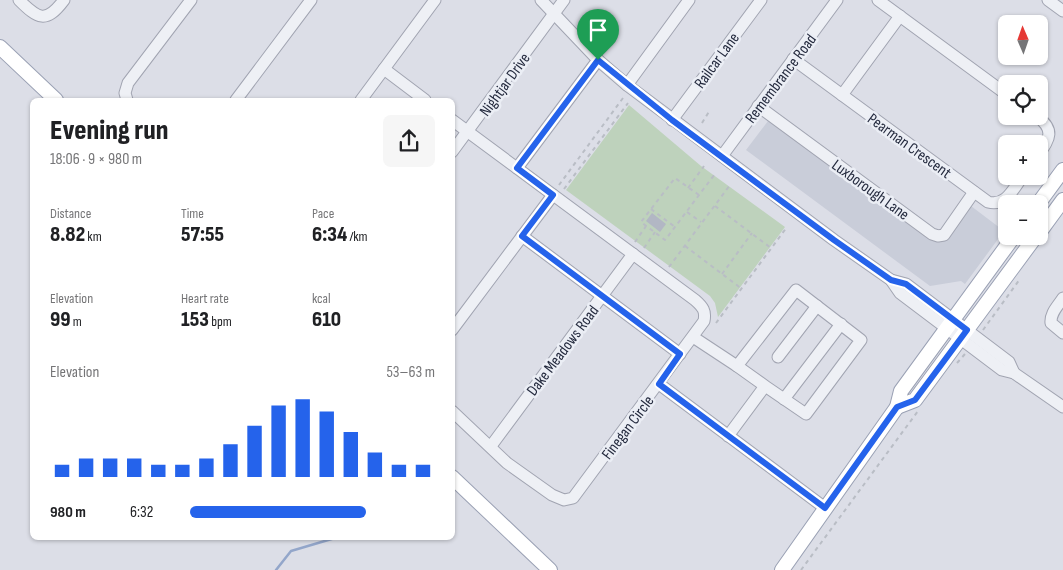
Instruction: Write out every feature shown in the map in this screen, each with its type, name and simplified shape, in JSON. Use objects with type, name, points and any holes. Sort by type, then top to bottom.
[{"type":"main road","points":[[0,47],[54,98]]},
{"type":"main road","points":[[1045,195],[1063,170]]},
{"type":"main road","points":[[1048,221],[1063,200]]},
{"type":"main road","points":[[782,570],[897,407],[901,391],[1007,245]]},
{"type":"main road","points":[[897,407],[915,400],[1029,245]]},
{"type":"main road","points":[[455,480],[550,570]]},
{"type":"street","points":[[19,0],[32,13],[42,17],[50,15],[64,0]]},
{"type":"street","points":[[126,98],[124,93],[128,82],[191,0]]},
{"type":"street","points":[[238,98],[311,0]]},
{"type":"street","points":[[362,98],[435,0]]},
{"type":"street","points":[[541,0],[598,60],[627,85],[834,240],[891,280],[906,284],[1002,370],[1014,373],[1063,406]]},
{"type":"street","name":"Nightjar Drive","points":[[455,148],[564,0]]},
{"type":"street","points":[[627,85],[690,0]]},
{"type":"street","name":"Railcar Lane","points":[[672,120],[761,0]]},
{"type":"street","name":"Remembrance Road","points":[[722,156],[837,0]]},
{"type":"street","points":[[878,0],[998,88]]},
{"type":"street","points":[[1048,0],[1063,11]]},
{"type":"street","points":[[842,95],[900,16]]},
{"type":"street","name":"Pearman Crescent","points":[[794,59],[988,202],[1000,203],[1006,199],[1016,185]]},
{"type":"street","points":[[517,168],[598,60]]},
{"type":"street","points":[[384,69],[422,98]]},
{"type":"street","name":"Luxborough Lane","points":[[758,106],[932,234],[944,235],[974,192]]},
{"type":"street","name":"Finegan Circle","points":[[455,122],[517,168],[556,190],[633,254],[702,306],[705,313],[704,322],[573,498],[564,500],[552,495],[507,463],[455,414]]},
{"type":"street","points":[[1046,125],[1050,136],[1048,141]]},
{"type":"street","points":[[455,326],[556,190]]},
{"type":"street","points":[[522,236],[680,354]]},
{"type":"street","name":"Dake Meadows Road","points":[[491,446],[633,254]]},
{"type":"street","points":[[692,337],[806,414],[861,340],[796,290],[737,366]]},
{"type":"street","points":[[1063,298],[1053,313],[1051,323],[1063,333]]},
{"type":"street","points":[[778,357],[817,306]]},
{"type":"street","points":[[784,399],[841,324]]},
{"type":"street","points":[[659,384],[825,508]]},
{"type":"street","points":[[728,436],[765,386]]},
{"type":"path","points":[[556,190],[623,98]]},
{"type":"path","points":[[564,189],[628,103]]},
{"type":"path","points":[[702,122],[710,110]]},
{"type":"path","points":[[688,188],[704,166]]},
{"type":"path","points":[[699,195],[675,178],[641,222],[665,240],[715,174]]},
{"type":"path","points":[[669,267],[730,186]]},
{"type":"path","points":[[715,206],[772,248]]},
{"type":"path","points":[[651,209],[675,227]]},
{"type":"path","points":[[687,212],[702,223]]},
{"type":"path","points":[[635,242],[646,226]]},
{"type":"path","points":[[716,323],[787,227]]},
{"type":"path","points":[[644,248],[655,232]]},
{"type":"path","points":[[722,274],[752,233]]},
{"type":"path","points":[[685,246],[742,289]]},
{"type":"path","points":[[953,367],[959,361]]},
{"type":"path","points":[[801,570],[923,404]]},
{"type":"shaded area","points":[[768,121],[932,239],[971,206],[998,226],[998,239],[965,284],[961,281],[930,286],[746,150]]},
{"type":"green space","points":[[629,105],[701,166],[785,227],[718,317],[715,303],[710,296],[566,190]]},
{"type":"building","points":[[652,213],[666,224],[660,232],[646,221]]},
{"type":"waterway","points":[[276,570],[291,551],[328,540]]},
{"type":"route","points":[[598,60],[672,120],[834,240],[891,280],[906,284],[967,330],[915,400],[897,407],[825,508],[659,384],[680,354],[522,236],[553,195],[517,168],[598,60]]}]
